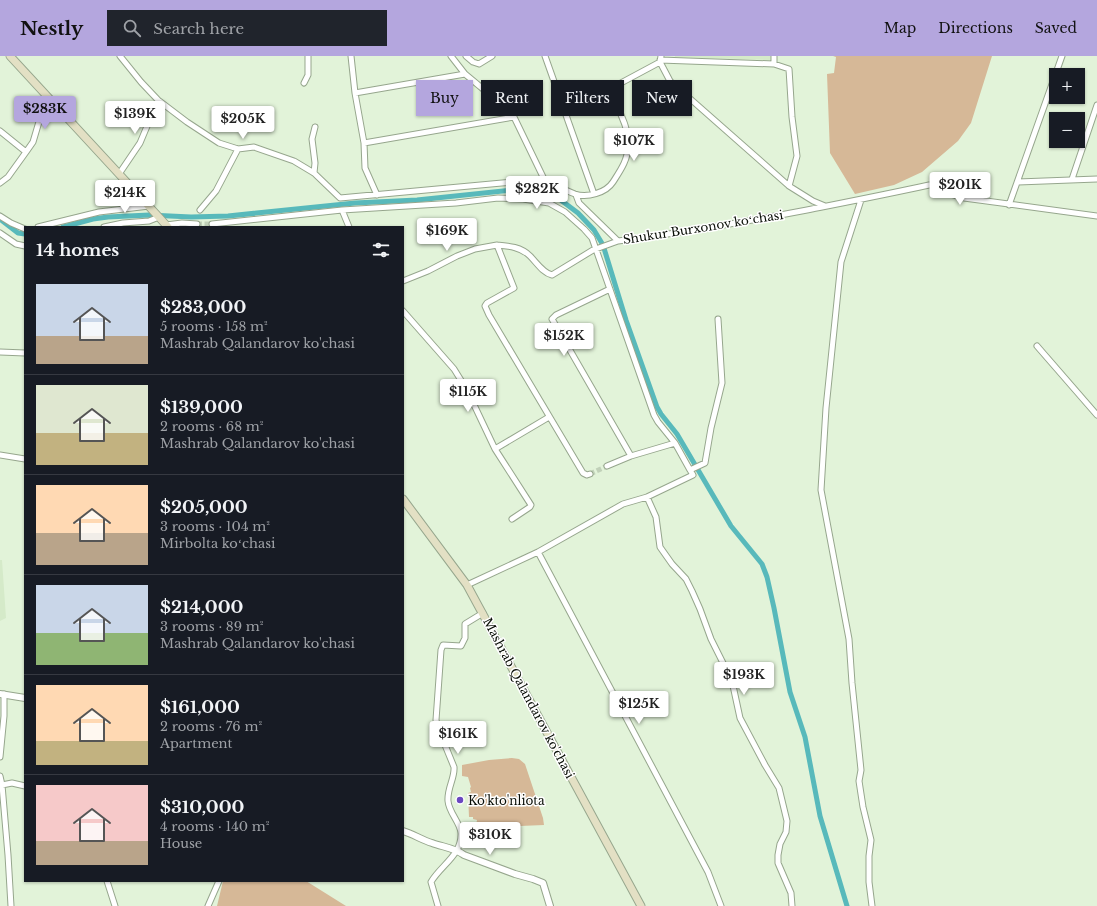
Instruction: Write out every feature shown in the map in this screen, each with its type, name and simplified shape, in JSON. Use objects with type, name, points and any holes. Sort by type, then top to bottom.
[{"type":"main road","points":[[10,56],[166,225]]},
{"type":"main road","name":"Mashrab Qalandarov ko'chasi","points":[[404,500],[467,585],[641,906]]},
{"type":"street","points":[[120,56],[158,100],[187,122],[219,143],[238,149],[254,147],[294,161],[314,173],[340,198],[544,179],[576,195],[594,194],[606,190],[611,186],[626,161],[628,146],[625,127],[616,97],[618,84],[660,59],[774,64],[789,68],[792,117],[797,156],[789,186]]},
{"type":"street","points":[[304,83],[308,75],[308,56]]},
{"type":"street","points":[[351,56],[355,93],[364,143],[365,168],[377,195]]},
{"type":"street","points":[[452,56],[464,74],[506,108],[514,117],[544,179]]},
{"type":"street","points":[[466,56],[473,62],[479,64],[492,56]]},
{"type":"street","points":[[545,56],[594,194]]},
{"type":"street","points":[[774,56],[774,64]]},
{"type":"street","points":[[1009,205],[1062,56]]},
{"type":"street","points":[[660,59],[670,81],[789,186],[826,207]]},
{"type":"street","points":[[355,93],[464,74]]},
{"type":"street","points":[[0,183],[8,177],[33,142],[41,115],[51,100]]},
{"type":"street","points":[[119,174],[140,143],[158,100]]},
{"type":"street","points":[[1072,179],[1097,105]]},
{"type":"street","points":[[364,143],[514,117]]},
{"type":"street","points":[[314,173],[315,163],[312,139],[315,127]]},
{"type":"street","points":[[0,131],[26,152]]},
{"type":"street","points":[[200,210],[216,191],[238,149]]},
{"type":"street","points":[[1018,182],[1097,179]]},
{"type":"street","name":"Shukur Burxonov koʻchasi","points":[[576,195],[579,203],[617,241],[716,227],[826,207],[932,185],[950,194],[964,198],[1097,216]]},
{"type":"street","points":[[212,224],[342,210],[456,203],[498,198],[523,199],[549,203],[557,207],[584,229],[592,238],[598,248],[610,289],[654,414],[658,422],[675,443],[692,469],[693,475],[647,497],[623,504],[538,552],[467,585]]},
{"type":"street","points":[[861,200],[841,262],[826,408],[821,490],[849,639],[852,690],[861,770],[859,781],[863,808],[871,840],[868,882],[872,906]]},
{"type":"street","points":[[42,226],[99,212],[149,207]]},
{"type":"street","points":[[342,210],[350,226]]},
{"type":"street","points":[[0,216],[11,224],[24,229]]},
{"type":"street","points":[[109,226],[123,223],[149,221],[159,217]]},
{"type":"street","points":[[166,225],[182,223],[197,224]]},
{"type":"street","points":[[0,233],[16,244],[24,246]]},
{"type":"street","points":[[404,281],[428,271],[457,256],[476,249],[497,245],[517,248],[529,255],[539,266],[552,275],[598,248],[617,241]]},
{"type":"street","points":[[497,245],[514,287],[513,289],[487,303],[485,308],[583,473],[590,474]]},
{"type":"street","points":[[610,289],[556,315],[552,319],[631,456]]},
{"type":"street","points":[[404,312],[454,369],[467,390],[495,449],[531,505],[512,519]]},
{"type":"street","points":[[692,469],[705,463],[711,428],[722,383],[718,319]]},
{"type":"street","points":[[1037,346],[1097,415]]},
{"type":"street","points":[[0,352],[24,354]]},
{"type":"street","points":[[495,449],[549,417]]},
{"type":"street","points":[[607,466],[631,456],[675,443]]},
{"type":"street","points":[[0,455],[24,459]]},
{"type":"street","points":[[647,497],[656,517],[660,547],[672,564],[686,579],[692,591],[711,639],[732,682],[740,718],[779,788],[787,821],[786,832],[780,844],[778,863],[791,893],[792,906]]},
{"type":"street","points":[[538,552],[708,872],[721,906]]},
{"type":"street","points":[[438,906],[431,882],[458,850],[460,833],[451,812],[448,799],[454,768],[436,720],[440,650],[443,645],[461,646],[465,638],[465,624],[483,613]]},
{"type":"street","points":[[0,757],[4,716],[2,694],[24,698]]},
{"type":"street","points":[[0,776],[8,855],[11,906]]},
{"type":"street","points":[[2,785],[12,783],[24,786]]},
{"type":"street","points":[[404,831],[418,836],[430,843],[449,849],[458,850],[464,855],[480,862],[544,883],[550,906]]},
{"type":"street","points":[[107,882],[115,906]]},
{"type":"street","points":[[208,906],[219,882]]},
{"type":"shaded area","points":[[772,56],[772,60],[675,57]]},
{"type":"shaded area","points":[[833,56],[992,56],[971,123],[958,141],[922,172],[894,185],[855,194],[830,153],[827,74],[834,73],[836,57]]},
{"type":"shaded area","points":[[0,560],[2,560],[6,618],[0,621]]},
{"type":"shaded area","points":[[512,758],[519,759],[525,764],[544,825],[494,827],[476,825],[477,820],[473,819],[473,817],[469,817],[468,793],[471,792],[471,787],[468,777],[462,776],[462,765],[489,760]]},
{"type":"shaded area","points":[[223,882],[308,882],[346,906],[217,906]]},
{"type":"waterway","points":[[67,226],[93,219],[108,217],[149,215],[191,217],[228,216],[355,203],[417,200],[512,190],[533,192],[558,198],[578,213],[594,230],[603,245],[626,320],[657,407],[677,434],[731,526],[762,564],[767,577],[774,608],[790,692],[805,737],[820,816],[847,906]]},
{"type":"waterway","points":[[0,219],[18,233],[24,234]]},
{"type":"tunnel","points":[[197,224],[212,224]]},
{"type":"tunnel","points":[[590,474],[607,466]]},
{"type":"place","name":"Ko'kto'nliota","points":[[460,800]]}]
